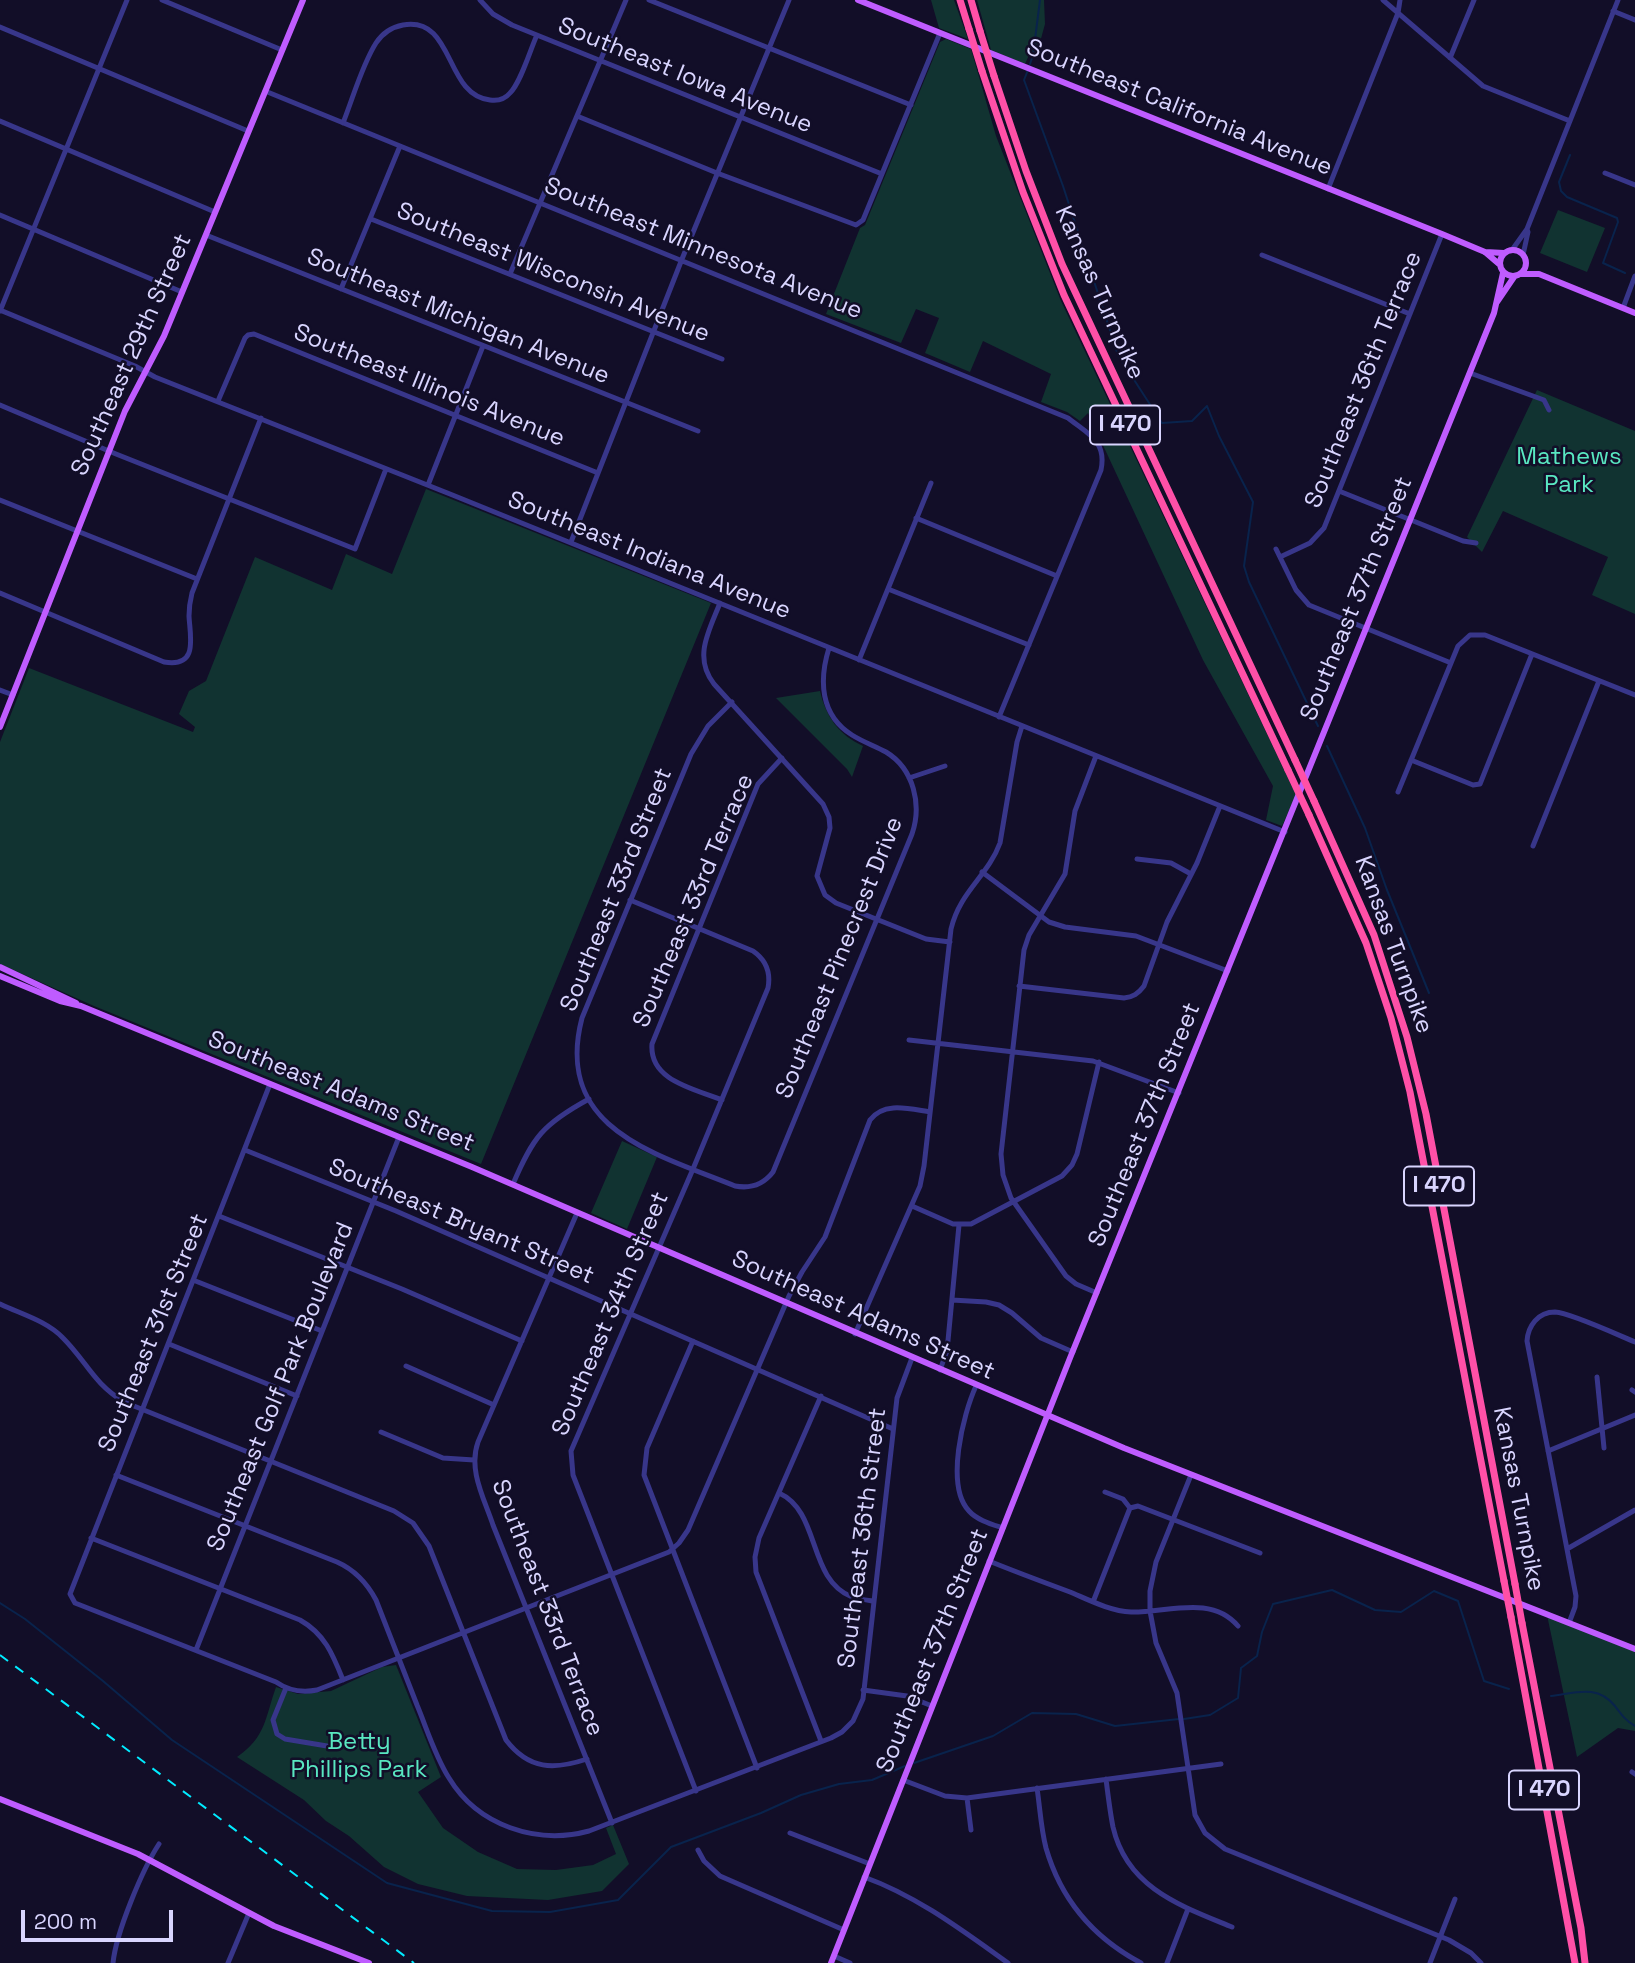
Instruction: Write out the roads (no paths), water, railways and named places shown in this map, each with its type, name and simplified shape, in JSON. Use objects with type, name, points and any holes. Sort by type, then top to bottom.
[{"type":"highway","name":"Kansas Turnpike","points":[[960,0],[1023,192],[1064,295],[1309,814],[1366,943],[1399,1045],[1511,1617],[1575,1963]]},
{"type":"highway","name":"Kansas Turnpike","points":[[971,0],[1026,171],[1062,264],[1374,935],[1407,1037],[1426,1114],[1586,1963]]},
{"type":"main road","name":"Southeast 29th Street","points":[[0,727],[125,411],[158,348],[303,0]]},
{"type":"main road","name":"Southeast California Avenue","points":[[858,0],[872,3],[1016,64],[1442,234],[1485,252],[1499,264]]},
{"type":"main road","points":[[1539,274],[1512,250],[1504,253],[1499,264],[1503,273],[1539,274],[1635,313]]},
{"type":"main road","name":"Southeast California Avenue","points":[[1485,252],[1504,253]]},
{"type":"main road","points":[[1517,275],[1525,259]]},
{"type":"main road","name":"Southeast 37th Street","points":[[1497,302],[1503,273]]},
{"type":"main road","name":"Southeast 37th Street","points":[[832,1960],[1047,1416],[1497,302],[1517,275]]},
{"type":"main road","name":"Southeast Adams Street","points":[[0,967],[72,999],[81,1006]]},
{"type":"main road","name":"Southeast Adams Street","points":[[0,976],[60,1001],[81,1006],[513,1184],[1047,1416],[1635,1649]]},
{"type":"main road","points":[[0,1799],[149,1860],[293,1934],[341,1950],[369,1963]]},
{"type":"street","points":[[0,311],[127,0]]},
{"type":"street","points":[[162,0],[282,50]]},
{"type":"street","name":"Southeast Iowa Avenue","points":[[481,0],[499,18],[537,35],[882,174]]},
{"type":"street","points":[[510,274],[626,0]]},
{"type":"street","points":[[649,0],[911,105]]},
{"type":"street","points":[[571,542],[682,259],[789,0]]},
{"type":"street","points":[[1383,0],[1489,90],[1570,121]]},
{"type":"street","points":[[1328,189],[1398,13],[1400,0]]},
{"type":"street","points":[[1450,58],[1474,0]]},
{"type":"street","points":[[1525,259],[1527,229],[1618,0]]},
{"type":"street","points":[[1614,11],[1635,20]]},
{"type":"street","points":[[343,123],[373,49],[381,37],[392,29],[412,25],[431,32],[443,46],[461,83],[475,96],[492,100],[504,98],[512,91],[537,35]]},
{"type":"street","points":[[0,27],[248,131]]},
{"type":"street","points":[[577,116],[717,173],[858,225],[863,220],[940,33]]},
{"type":"street","name":"Southeast Minnesota Avenue","points":[[265,91],[1068,418],[1098,441],[1102,452],[1102,467],[1057,576]]},
{"type":"street","points":[[0,121],[215,212]]},
{"type":"street","points":[[341,289],[400,146]]},
{"type":"street","points":[[1605,173],[1635,185]]},
{"type":"street","points":[[0,215],[182,292]]},
{"type":"street","name":"Southeast Wisconsin Avenue","points":[[371,219],[722,359]]},
{"type":"street","points":[[1512,250],[1527,229]]},
{"type":"street","name":"Southeast 36th Terrace","points":[[1280,557],[1310,543],[1320,535],[1442,234]]},
{"type":"street","name":"Southeast Michigan Avenue","points":[[206,235],[698,431]]},
{"type":"street","points":[[1262,255],[1410,314]]},
{"type":"street","points":[[1623,308],[1635,276]]},
{"type":"street","name":"Southeast Indiana Avenue","points":[[0,311],[1285,832]]},
{"type":"street","name":"Southeast Illinois Avenue","points":[[218,401],[242,343],[248,335],[254,334],[598,473]]},
{"type":"street","points":[[428,485],[483,346]]},
{"type":"street","points":[[1470,373],[1544,401],[1549,410]]},
{"type":"street","points":[[0,405],[355,549],[386,469]]},
{"type":"street","points":[[0,593],[164,662],[181,660],[189,653],[192,644],[190,603],[197,579],[261,418]]},
{"type":"street","points":[[859,660],[931,483]]},
{"type":"street","points":[[1339,491],[1463,541],[1476,543]]},
{"type":"street","points":[[0,500],[197,579]]},
{"type":"street","points":[[916,518],[1057,576],[999,717]]},
{"type":"street","points":[[1276,549],[1296,590],[1309,605],[1451,663]]},
{"type":"street","points":[[888,589],[1029,645]]},
{"type":"street","points":[[720,603],[704,643],[703,659],[710,679],[820,800],[829,817],[829,836],[817,871],[821,890],[836,903],[926,939],[950,942]]},
{"type":"street","points":[[1398,792],[1461,641],[1475,634],[1485,635],[1635,695]]},
{"type":"street","points":[[829,648],[823,668],[822,686],[831,713],[847,732],[891,755],[909,778],[945,766]]},
{"type":"street","points":[[1411,760],[1476,785],[1483,779],[1532,654]]},
{"type":"street","points":[[1533,846],[1599,681]]},
{"type":"street","points":[[0,690],[13,695]]},
{"type":"street","name":"Southeast 33rd Street","points":[[589,1099],[578,1064],[579,1030],[691,754],[708,726],[732,702]]},
{"type":"street","points":[[856,1334],[912,1206],[923,1174],[953,919],[960,902],[994,856],[1000,843],[1022,726]]},
{"type":"street","points":[[1096,756],[1075,811],[1065,874],[1026,942],[1001,1154],[1005,1181],[1014,1202],[1066,1276],[1076,1284],[1097,1293]]},
{"type":"street","name":"Southeast 33rd Terrace","points":[[722,1100],[668,1077],[659,1070],[654,1063],[653,1041],[758,784],[782,758]]},
{"type":"street","name":"Southeast Pinecrest Drive","points":[[693,1169],[741,1187],[757,1185],[773,1172],[915,824],[916,800],[909,778]]},
{"type":"street","points":[[1019,986],[1132,997],[1144,986],[1175,904],[1220,806]]},
{"type":"street","points":[[1137,859],[1164,861],[1191,874]]},
{"type":"street","points":[[982,872],[1039,917],[1060,926],[1128,934],[1160,943],[1228,971]]},
{"type":"street","points":[[631,900],[699,929]]},
{"type":"street","name":"Southeast 34th Street","points":[[696,1791],[573,1475],[570,1460],[572,1443],[659,1248],[768,988],[768,970],[762,959],[753,951],[699,929]]},
{"type":"street","points":[[909,1040],[1099,1062],[1179,1093]]},
{"type":"street","points":[[912,1206],[959,1225],[975,1223],[1058,1179],[1072,1165],[1077,1154],[1099,1062]]},
{"type":"street","name":"Southeast 31st Street","points":[[196,1650],[75,1603],[70,1594],[270,1084]]},
{"type":"street","points":[[513,1184],[526,1155],[544,1128],[557,1117],[589,1099],[601,1118],[620,1135],[693,1169]]},
{"type":"street","points":[[196,1650],[286,1688],[310,1691],[672,1550],[688,1530],[798,1278],[825,1237],[872,1117],[879,1110],[888,1108],[930,1112]]},
{"type":"street","name":"Southeast Golf Park Boulevard","points":[[196,1650],[399,1137]]},
{"type":"street","name":"Southeast Bryant Street","points":[[245,1150],[550,1278],[893,1429]]},
{"type":"street","name":"Southeast 33rd Terrace","points":[[577,1213],[476,1448],[474,1460],[476,1475],[493,1525],[612,1823]]},
{"type":"street","points":[[219,1216],[522,1340]]},
{"type":"street","points":[[940,1370],[947,1351],[959,1225]]},
{"type":"street","points":[[192,1280],[322,1331]]},
{"type":"street","points":[[952,1300],[986,1301],[999,1305],[1012,1312],[1041,1338],[1073,1352]]},
{"type":"street","points":[[0,1304],[54,1331],[73,1349],[101,1386],[124,1402],[394,1511],[413,1523],[429,1546],[501,1730],[513,1749],[530,1760],[553,1767],[587,1759]]},
{"type":"street","points":[[1569,1623],[1576,1607],[1576,1596],[1527,1341],[1532,1323],[1546,1313],[1560,1313],[1635,1342]]},
{"type":"street","points":[[693,1341],[650,1440],[644,1460],[646,1484],[757,1768]]},
{"type":"street","points":[[169,1344],[297,1396]]},
{"type":"street","name":"Southeast 36th Street","points":[[821,1741],[838,1734],[853,1721],[862,1703],[898,1391],[912,1358]]},
{"type":"street","points":[[406,1366],[494,1405]]},
{"type":"street","points":[[1597,1377],[1604,1448]]},
{"type":"street","points":[[975,1386],[964,1416],[957,1476],[959,1492],[971,1514],[1003,1528]]},
{"type":"street","points":[[116,1475],[337,1562],[359,1576],[376,1600],[445,1772],[459,1793],[473,1807],[497,1822],[523,1832],[541,1836],[579,1834],[757,1768],[821,1741],[756,1572],[757,1544],[821,1396]]},
{"type":"street","points":[[1548,1451],[1635,1415]]},
{"type":"street","points":[[381,1432],[443,1458],[474,1460]]},
{"type":"street","points":[[1191,1475],[1156,1562],[1150,1591],[1150,1611],[1156,1643],[1177,1693],[1195,1815],[1205,1832],[1219,1846],[1441,1936],[1471,1953],[1481,1963]]},
{"type":"street","points":[[1105,1492],[1123,1499],[1130,1508]]},
{"type":"street","points":[[779,1493],[791,1499],[800,1510],[825,1572],[833,1583],[853,1598],[873,1601]]},
{"type":"street","points":[[1130,1508],[1138,1506],[1260,1553]]},
{"type":"street","points":[[1093,1602],[1130,1508]]},
{"type":"street","points":[[1567,1549],[1635,1510]]},
{"type":"street","points":[[91,1538],[300,1620],[314,1628],[327,1643],[343,1680]]},
{"type":"street","points":[[989,1561],[1093,1602],[1128,1612],[1190,1607],[1209,1609],[1230,1616],[1238,1626]]},
{"type":"street","points":[[286,1688],[273,1720],[277,1734],[285,1739],[327,1746]]},
{"type":"street","points":[[863,1690],[907,1696],[932,1706]]},
{"type":"street","points":[[904,1778],[945,1796],[967,1798],[1221,1764]]},
{"type":"street","points":[[1106,1779],[1114,1829],[1124,1856],[1147,1885],[1177,1905],[1232,1927]]},
{"type":"street","points":[[1037,1788],[1046,1846],[1057,1878],[1085,1921],[1116,1950],[1141,1963]]},
{"type":"street","points":[[967,1798],[971,1830]]},
{"type":"street","points":[[790,1833],[870,1864]]},
{"type":"street","points":[[113,1963],[119,1936],[149,1860],[159,1844]]},
{"type":"street","points":[[698,1850],[704,1861],[720,1876],[844,1930]]},
{"type":"street","points":[[864,1877],[880,1882],[929,1908],[1008,1963]]},
{"type":"street","points":[[1430,1963],[1455,1899]]},
{"type":"street","points":[[1167,1963],[1188,1909]]},
{"type":"street","points":[[229,1963],[249,1913]]},
{"type":"street","points":[[832,1960],[850,1963]]},
{"type":"waterway","points":[[1030,64],[1040,0]]},
{"type":"waterway","points":[[1028,70],[1024,80],[1063,186],[1118,355],[1162,423],[1192,421],[1207,406],[1219,436],[1253,502],[1244,566],[1249,582],[1318,726]]},
{"type":"waterway","points":[[1570,155],[1559,182],[1561,191],[1567,197],[1617,218],[1618,222],[1603,263],[1625,273]]},
{"type":"waterway","points":[[1327,746],[1365,828],[1429,993]]},
{"type":"waterway","points":[[1184,1719],[1210,1715],[1238,1698],[1241,1668],[1257,1656],[1262,1632],[1273,1604],[1332,1590],[1375,1610],[1401,1612],[1434,1591],[1458,1601],[1484,1681],[1509,1689]]},
{"type":"waterway","points":[[0,1603],[25,1619],[103,1681],[172,1740],[387,1883],[492,1911],[550,1912],[618,1900],[671,1847],[801,1795],[839,1784],[872,1780],[905,1766]]},
{"type":"waterway","points":[[1551,1696],[1593,1692],[1608,1699],[1626,1720],[1635,1726]]},
{"type":"waterway","points":[[914,1763],[993,1736],[1032,1713],[1076,1714],[1115,1726],[1179,1719]]},
{"type":"railway","points":[[0,1655],[414,1963]]},
{"type":"park label","name":"Mathews Park","points":[[1569,471]]},
{"type":"park label","name":"Betty Phillips Park","points":[[359,1756]]}]
